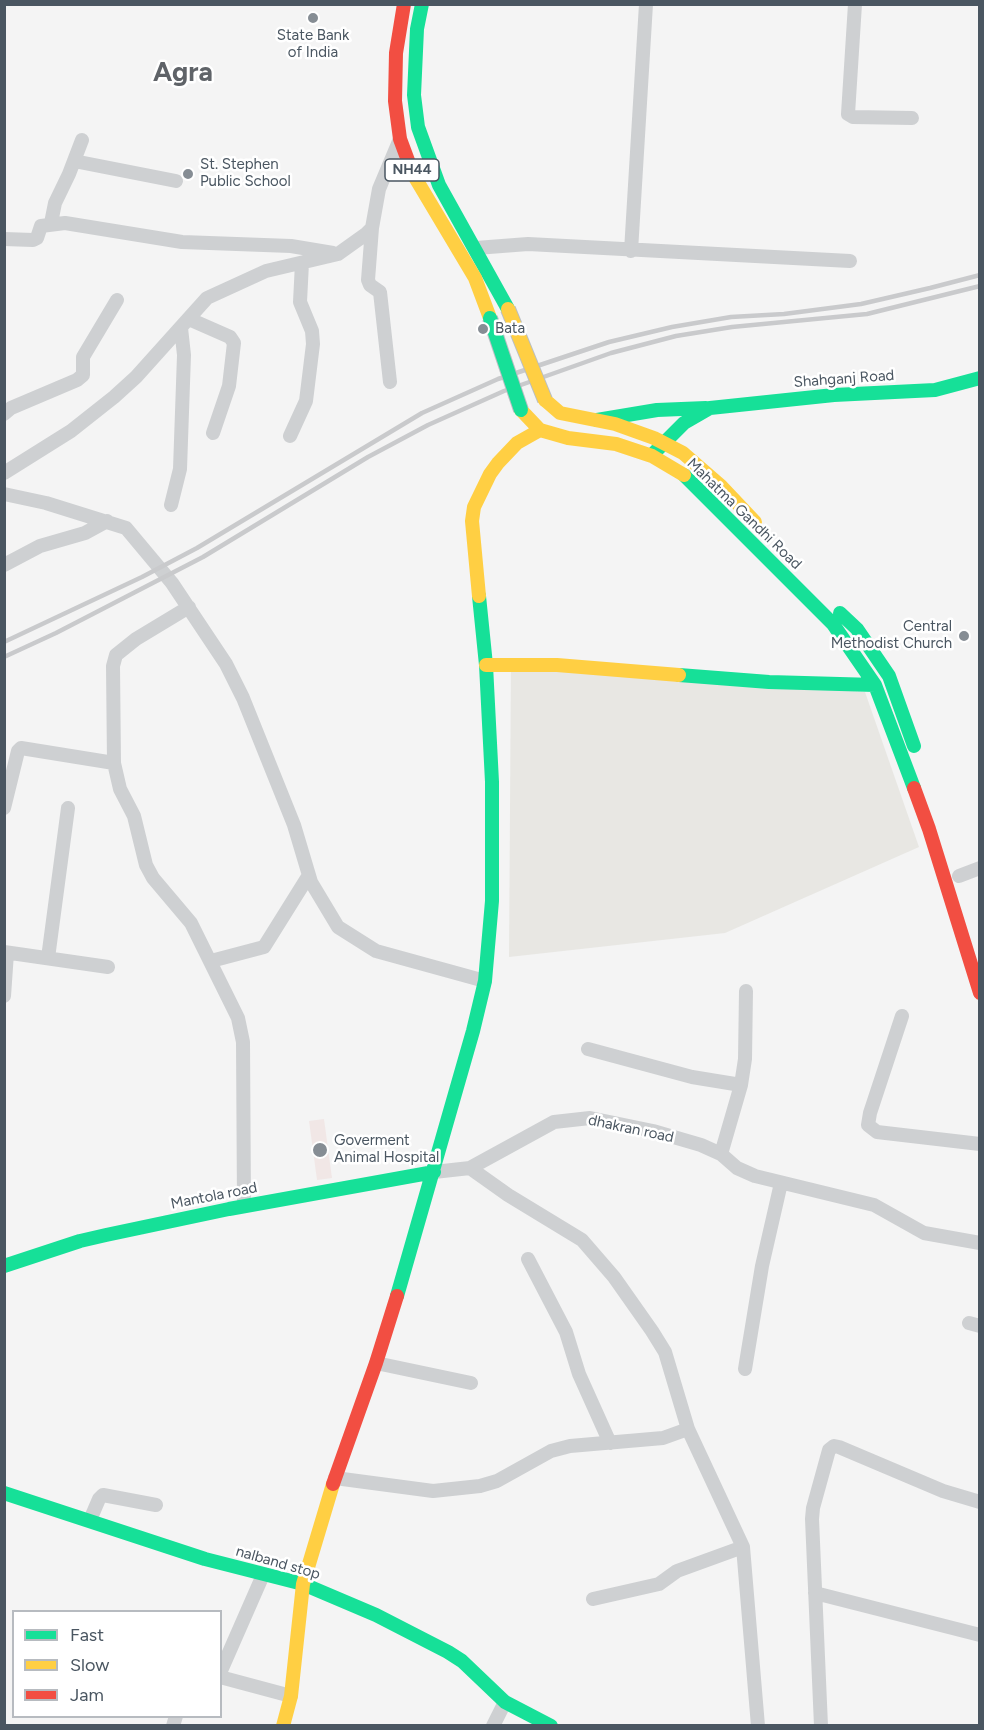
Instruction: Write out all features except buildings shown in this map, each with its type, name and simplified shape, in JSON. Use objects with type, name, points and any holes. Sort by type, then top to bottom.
[{"type":"main road","name":"Mahatma Gandhi Road","points":[[404,4],[396,53],[395,101],[400,139],[416,182],[475,278],[520,410],[540,430],[568,438],[616,444],[652,456],[682,473],[833,624],[875,685],[928,829],[980,993]]},
{"type":"main road","name":"Mahatma Gandhi Road","points":[[422,4],[417,29],[414,95],[418,127],[440,184],[508,309],[545,400],[560,413],[615,424],[663,442],[683,453],[768,536]]},
{"type":"main road","name":"Shahganj Road","points":[[596,420],[657,410],[710,408],[834,395],[935,390],[980,378]]},
{"type":"main road","name":"Shahganj Road","points":[[652,456],[663,442],[684,423],[710,408]]},
{"type":"main road","points":[[695,463],[690,452],[688,438],[694,424],[710,408]]},
{"type":"main road","points":[[283,1725],[291,1696],[303,1584],[335,1478],[412,1249],[485,981],[492,901],[492,794],[486,665],[472,521],[474,507],[489,474],[507,451],[540,430]]},
{"type":"main road","points":[[823,594],[856,629],[889,676],[949,846]]},
{"type":"main road","points":[[486,665],[557,665],[769,682],[875,685]]},
{"type":"main road","name":"Mantola road","points":[[4,1266],[80,1241],[244,1206],[434,1172]]},
{"type":"main road","name":"nalband stop","points":[[4,1493],[205,1558],[303,1584],[376,1616],[448,1652],[462,1661],[505,1702],[551,1725]]},
{"type":"street","points":[[631,251],[646,4]]},
{"type":"street","points":[[855,4],[848,114],[854,117],[912,118]]},
{"type":"street","points":[[390,382],[380,292],[370,285],[368,280],[372,228],[379,189],[400,139]]},
{"type":"street","points":[[51,223],[55,203],[82,140]]},
{"type":"street","points":[[74,161],[176,181]]},
{"type":"street","points":[[4,239],[33,240],[37,238],[41,225],[65,223],[182,242],[291,246],[338,254]]},
{"type":"street","points":[[4,473],[71,431],[114,397],[136,377],[207,298],[266,271],[338,254],[372,228]]},
{"type":"street","points":[[476,248],[528,244],[850,261]]},
{"type":"street","points":[[290,436],[306,401],[313,344],[312,331],[300,302],[302,263]]},
{"type":"street","points":[[4,414],[11,408],[83,375],[83,357],[117,300]]},
{"type":"street","points":[[185,323],[230,338],[234,343],[229,386],[213,433]]},
{"type":"street","points":[[171,505],[180,469],[185,323]]},
{"type":"street","points":[[4,494],[46,503],[126,528],[172,582],[226,664],[243,698],[294,825],[314,888],[338,927],[369,948],[485,981]]},
{"type":"street","points":[[4,565],[40,546],[85,533],[106,521]]},
{"type":"street","points":[[189,607],[129,643],[116,655],[114,660],[114,763],[120,789],[134,816],[146,865],[153,878],[191,923],[236,1010],[243,1042],[244,1206]]},
{"type":"street","points":[[4,808],[18,751],[21,748],[114,763]]},
{"type":"street","points":[[48,958],[68,808]]},
{"type":"street","points":[[959,876],[980,868]]},
{"type":"street","points":[[211,960],[264,947],[309,875]]},
{"type":"street","points":[[4,996],[6,953],[108,967]]},
{"type":"street","points":[[722,1154],[741,1085],[745,1059],[746,991]]},
{"type":"street","points":[[902,1016],[868,1125],[877,1132],[980,1144]]},
{"type":"street","points":[[588,1049],[692,1077],[741,1085]]},
{"type":"street","name":"dhakran road","points":[[474,1166],[543,1126],[576,1118],[590,1118],[653,1131],[701,1145],[722,1154],[737,1168],[755,1176],[874,1205],[924,1233],[980,1244]]},
{"type":"street","points":[[434,1172],[474,1166],[508,1196],[582,1240],[597,1255],[652,1331],[664,1352],[688,1429],[743,1547],[758,1725]]},
{"type":"street","points":[[745,1369],[762,1266],[781,1183]]},
{"type":"street","points":[[528,1259],[566,1332],[579,1374],[610,1443]]},
{"type":"street","points":[[375,1364],[471,1383]]},
{"type":"street","points":[[335,1478],[433,1491],[480,1486],[498,1481],[551,1451],[570,1446],[663,1438],[688,1429]]},
{"type":"street","points":[[821,1725],[812,1519],[828,1454],[834,1446],[839,1447],[943,1491],[980,1502]]},
{"type":"street","points":[[90,1520],[103,1495],[156,1505]]},
{"type":"street","points":[[593,1599],[659,1584],[677,1571],[743,1547]]},
{"type":"street","points":[[224,1657],[263,1575]]},
{"type":"street","points":[[815,1593],[980,1635]]},
{"type":"street","points":[[222,1678],[291,1696]]},
{"type":"street","points":[[493,1725],[505,1702]]},
{"type":"shaded area","points":[[511,660],[865,692],[919,847],[725,933],[509,957]]},
{"type":"shaded area","name":"Goverment Animal Hospital","points":[[324,1119],[332,1178],[317,1180],[309,1121]]},
{"type":"railway","points":[[4,642],[142,577],[197,548],[422,413],[498,379],[609,342],[672,327],[731,317],[784,314],[861,304],[980,275]]},
{"type":"railway","points":[[4,657],[56,633],[203,557],[368,457],[428,425],[504,391],[611,353],[676,336],[732,327],[867,314],[980,286]]},
{"type":"traffic: fast","points":[[422,4],[417,29],[414,95],[418,127],[439,185],[508,309]]},
{"type":"traffic: fast","points":[[490,318],[521,410]]},
{"type":"traffic: fast","points":[[654,453],[684,423],[710,408],[834,395],[935,390],[980,378]]},
{"type":"traffic: fast","points":[[597,420],[657,410],[706,408]]},
{"type":"traffic: fast","points":[[684,475],[833,624],[875,685],[914,788]]},
{"type":"traffic: fast","points":[[397,1296],[473,1031],[485,981],[492,901],[492,782],[486,665],[479,596]]},
{"type":"traffic: fast","points":[[840,613],[857,629],[889,676],[914,746]]},
{"type":"traffic: fast","points":[[679,675],[769,682],[875,685]]},
{"type":"traffic: fast","points":[[4,1266],[80,1241],[106,1235],[229,1209],[434,1172]]},
{"type":"traffic: fast","points":[[4,1493],[205,1559],[303,1584],[376,1615],[448,1652],[462,1661],[505,1702],[551,1726]]},
{"type":"traffic: slow","points":[[413,174],[475,278],[490,318]]},
{"type":"traffic: slow","points":[[508,309],[545,400]]},
{"type":"traffic: slow","points":[[545,400],[560,413],[615,424],[654,438],[683,453],[721,486],[755,522]]},
{"type":"traffic: slow","points":[[521,410],[540,430],[568,438],[616,444],[652,456],[684,475]]},
{"type":"traffic: slow","points":[[479,596],[472,521],[474,507],[498,463],[517,443],[540,430]]},
{"type":"traffic: slow","points":[[486,665],[557,665],[679,675]]},
{"type":"traffic: slow","points":[[283,1726],[291,1696],[303,1584],[333,1484]]},
{"type":"traffic: jam","points":[[404,4],[396,53],[395,101],[400,139],[413,174]]},
{"type":"traffic: jam","points":[[914,788],[980,993]]},
{"type":"traffic: jam","points":[[333,1484],[397,1296]]},
{"type":"place","name":"State Bank of India","points":[[313,18]]},
{"type":"place","name":"St. Stephen Public School","points":[[188,174]]},
{"type":"place","name":"Bata","points":[[483,329]]},
{"type":"place","name":"Central Methodist Church","points":[[964,636]]},
{"type":"place","name":"Goverment Animal Hospital","points":[[320,1150]]},
{"type":"district","name":"Agra","points":[[183,73]]}]
